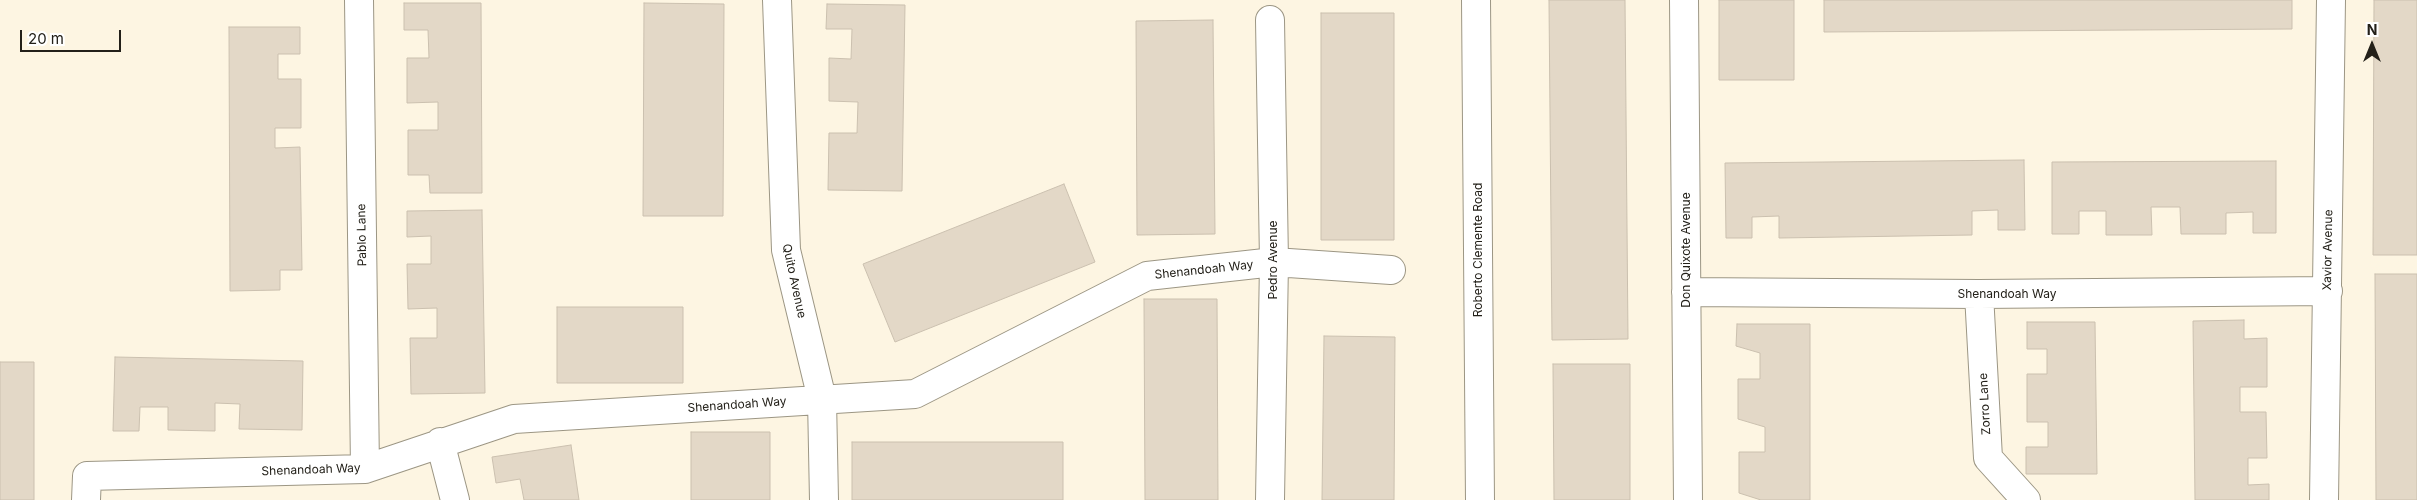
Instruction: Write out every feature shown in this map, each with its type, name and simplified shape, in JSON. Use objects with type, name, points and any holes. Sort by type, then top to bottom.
[{"type":"street","name":"Pablo Lane","points":[[359,0],[366,469]]},
{"type":"street","name":"Quito Avenue","points":[[777,0],[786,250],[822,400],[824,500]]},
{"type":"street","name":"Roberto Clemente Road","points":[[1476,0],[1480,500]]},
{"type":"street","name":"Don Quixote Avenue","points":[[1684,0],[1688,500]]},
{"type":"street","name":"Xavior Avenue","points":[[2324,500],[2331,0]]},
{"type":"street","name":"Pedro Avenue","points":[[1270,20],[1274,262],[1270,500]]},
{"type":"street","name":"Shenandoah Way","points":[[86,500],[87,476],[366,469],[440,442],[514,419],[915,394],[1147,276],[1274,262],[1391,270]]},
{"type":"street","name":"Shenandoah Way","points":[[1686,292],[1979,294],[2328,291]]},
{"type":"street","name":"Zorro Lane","points":[[1979,294],[1988,458],[2026,500]]},
{"type":"street","points":[[440,442],[455,500]]},
{"type":"building","points":[[1549,0],[1625,0],[1628,339],[1552,340]]},
{"type":"building","points":[[1719,0],[1794,0],[1794,80],[1719,80]]},
{"type":"building","points":[[1824,0],[2292,0],[2292,29],[1824,32]]},
{"type":"building","points":[[2374,0],[2417,0],[2417,255],[2373,255]]},
{"type":"building","points":[[404,3],[481,3],[482,193],[430,193],[429,175],[408,175],[408,130],[438,130],[438,102],[407,103],[407,58],[429,58],[428,30],[404,30]]},
{"type":"building","points":[[644,3],[724,4],[723,216],[643,216]]},
{"type":"building","points":[[827,4],[905,5],[902,191],[828,190],[829,133],[857,133],[858,102],[829,101],[829,58],[851,59],[852,29],[826,29]]},
{"type":"building","points":[[1321,13],[1394,13],[1394,240],[1321,240]]},
{"type":"building","points":[[1213,20],[1215,234],[1137,235],[1136,21]]},
{"type":"building","points":[[229,27],[300,27],[300,54],[278,54],[278,79],[301,79],[301,128],[275,128],[275,148],[300,147],[302,270],[280,270],[280,290],[230,291]]},
{"type":"building","points":[[2024,160],[2025,230],[1998,230],[1998,210],[1972,211],[1972,235],[1779,238],[1779,216],[1752,217],[1752,238],[1726,238],[1725,163]]},
{"type":"building","points":[[2276,161],[2276,233],[2253,233],[2253,212],[2226,213],[2226,234],[2181,234],[2180,207],[2151,207],[2152,235],[2106,235],[2106,211],[2079,211],[2079,234],[2052,234],[2052,162]]},
{"type":"building","points":[[1064,184],[1095,262],[895,342],[863,264]]},
{"type":"building","points":[[482,210],[485,393],[411,394],[410,338],[437,338],[437,308],[408,309],[407,264],[431,264],[431,236],[407,237],[407,211]]},
{"type":"building","points":[[2375,274],[2417,274],[2417,500],[2376,500]]},
{"type":"building","points":[[1144,299],[1217,299],[1218,500],[1145,500]]},
{"type":"building","points":[[557,307],[683,307],[683,383],[557,383]]},
{"type":"building","points":[[2244,320],[2244,339],[2267,338],[2267,387],[2240,387],[2240,412],[2266,412],[2267,458],[2248,458],[2248,485],[2269,484],[2269,500],[2195,500],[2193,321]]},
{"type":"building","points":[[2027,322],[2095,322],[2097,474],[2026,474],[2026,447],[2048,447],[2048,422],[2027,422],[2027,374],[2047,374],[2047,349],[2027,349]]},
{"type":"building","points":[[1737,324],[1810,324],[1810,500],[1761,500],[1739,493],[1739,452],[1765,452],[1765,427],[1738,419],[1738,379],[1760,379],[1760,353],[1736,346]]},
{"type":"building","points":[[1324,336],[1395,337],[1394,500],[1322,500]]},
{"type":"building","points":[[115,357],[303,361],[302,430],[239,429],[240,404],[215,403],[215,431],[168,430],[168,407],[140,407],[139,431],[113,431]]},
{"type":"building","points":[[0,362],[34,362],[34,500],[0,500]]},
{"type":"building","points":[[1553,364],[1630,364],[1630,500],[1554,500]]},
{"type":"building","points":[[691,432],[770,432],[770,500],[691,500]]},
{"type":"building","points":[[852,442],[1063,442],[1063,500],[852,500]]},
{"type":"building","points":[[571,445],[579,500],[524,500],[520,479],[496,483],[492,457]]}]
